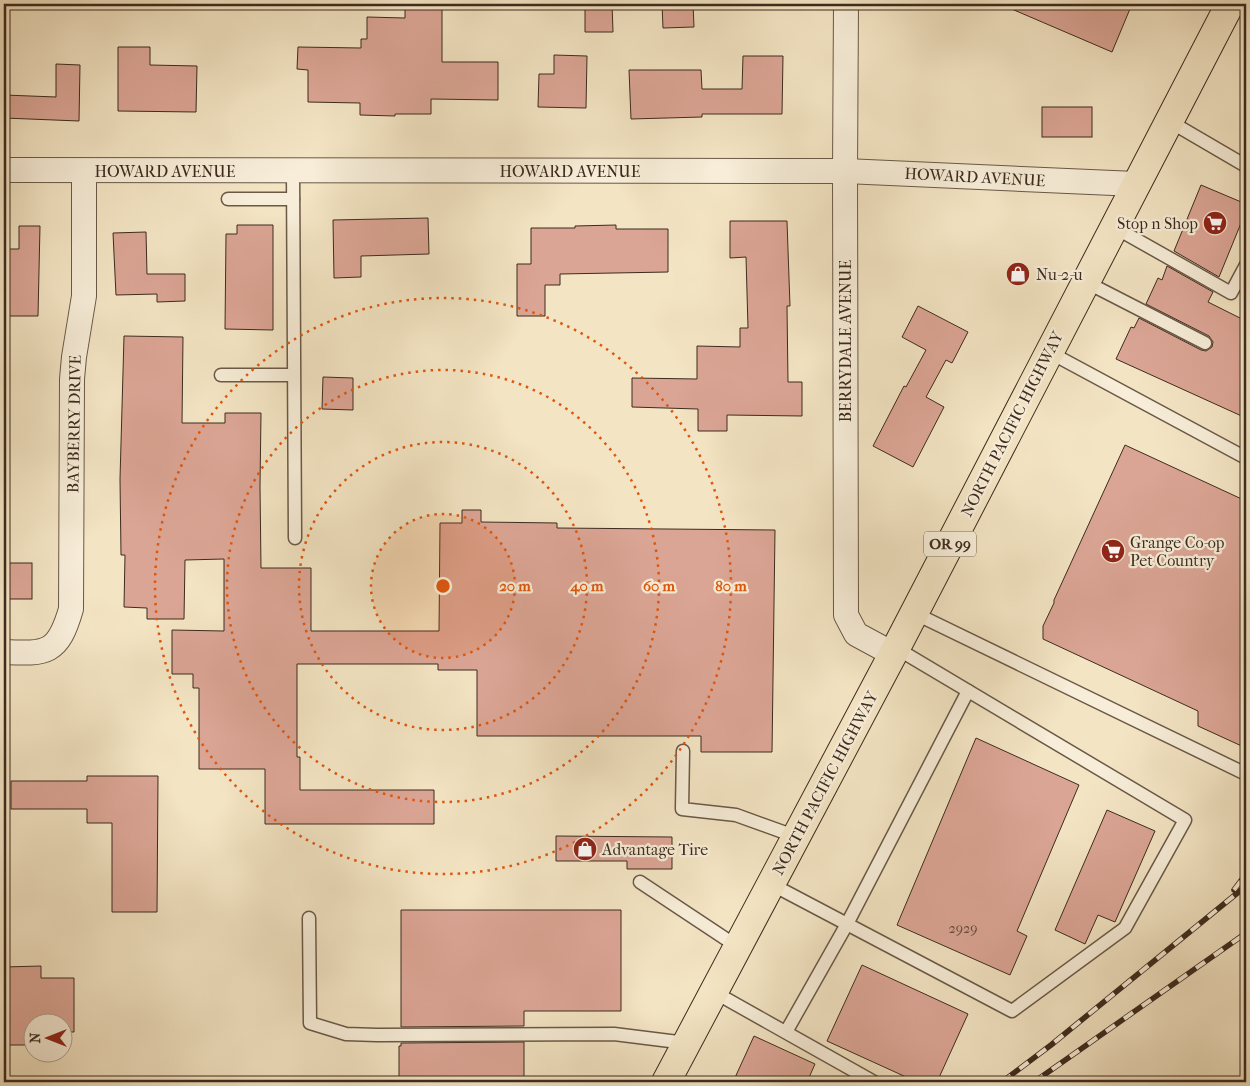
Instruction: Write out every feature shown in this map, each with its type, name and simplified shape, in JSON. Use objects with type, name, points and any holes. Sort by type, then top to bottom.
[{"type":"main road","name":"NORTH PACIFIC HIGHWAY","points":[[666,1082],[914,613],[1230,4]]},
{"type":"street","name":"BERRYDALE AVENUE","points":[[846,4],[846,615],[856,634],[894,651]]},
{"type":"street","name":"HOWARD AVENUE","points":[[4,170],[845,171],[1136,184]]},
{"type":"street","name":"BAYBERRY DRIVE","points":[[4,652],[34,653],[57,644],[67,625],[71,609],[72,379],[84,296],[84,171]]},
{"type":"lane","points":[[1169,121],[1246,166]]},
{"type":"lane","points":[[292,170],[295,538]]},
{"type":"lane","points":[[228,200],[292,199]]},
{"type":"lane","points":[[1114,227],[1231,293],[1246,266]]},
{"type":"lane","points":[[1086,282],[1204,344]]},
{"type":"lane","points":[[1049,352],[1246,458]]},
{"type":"lane","points":[[221,375],[293,375]]},
{"type":"lane","points":[[914,613],[1246,774]]},
{"type":"lane","points":[[772,884],[1012,1011],[1125,928],[1185,820],[968,691],[894,651]]},
{"type":"lane","points":[[786,1032],[847,924],[968,691]]},
{"type":"lane","points":[[683,751],[682,809],[736,815],[797,836]]},
{"type":"lane","points":[[640,882],[738,947]]},
{"type":"lane","points":[[309,918],[310,1023],[346,1034],[614,1034],[686,1043]]},
{"type":"lane","points":[[714,992],[874,1082]]},
{"type":"building","points":[[405,4],[442,4],[442,62],[498,62],[498,100],[431,99],[431,114],[395,114],[395,116],[360,115],[360,103],[308,102],[308,70],[297,69],[298,47],[361,48],[361,39],[367,39],[367,17],[405,18]]},
{"type":"building","points":[[585,4],[612,4],[613,32],[585,32]]},
{"type":"building","points":[[662,4],[693,4],[694,27],[663,28]]},
{"type":"building","points":[[1000,4],[1132,4],[1112,52]]},
{"type":"building","points":[[118,47],[150,47],[150,65],[197,66],[196,112],[118,111]]},
{"type":"building","points":[[554,55],[587,56],[586,108],[538,107],[539,74],[554,74]]},
{"type":"building","points":[[743,56],[783,56],[782,114],[702,114],[702,117],[631,119],[629,70],[701,70],[702,89],[742,89]]},
{"type":"building","points":[[56,64],[80,65],[79,121],[4,118],[4,95],[56,97]]},
{"type":"building","points":[[1042,107],[1092,107],[1092,137],[1042,137]]},
{"type":"building","points":[[1201,185],[1246,204],[1246,211],[1219,277],[1174,251]]},
{"type":"building","points":[[428,218],[429,254],[361,256],[361,277],[334,278],[333,220]]},
{"type":"building","points":[[730,221],[787,221],[790,306],[787,306],[788,382],[802,382],[802,416],[727,415],[727,431],[698,431],[698,409],[632,407],[632,378],[697,379],[697,346],[740,347],[740,328],[748,328],[746,257],[730,258]]},
{"type":"building","points":[[237,225],[273,225],[273,330],[225,329],[226,234],[237,234]]},
{"type":"building","points":[[616,225],[616,229],[668,229],[668,272],[560,274],[560,285],[545,285],[545,316],[517,316],[517,264],[531,264],[531,228],[575,228],[575,226]]},
{"type":"building","points":[[19,226],[40,226],[38,316],[4,316],[6,249],[19,249]]},
{"type":"building","points":[[146,232],[147,274],[185,274],[185,301],[157,302],[157,294],[116,295],[113,233]]},
{"type":"building","points":[[1167,266],[1213,292],[1208,302],[1246,321],[1246,418],[1116,359],[1131,327],[1134,328],[1139,318],[1201,350],[1206,351],[1212,347],[1213,342],[1209,336],[1146,304],[1158,278],[1162,280]]},
{"type":"building","points":[[918,306],[968,332],[952,363],[946,360],[926,397],[944,407],[913,467],[873,446],[904,386],[906,387],[926,350],[902,337]]},
{"type":"building","points":[[124,336],[183,337],[182,423],[225,423],[225,413],[261,413],[261,568],[311,568],[311,631],[439,631],[440,523],[462,523],[462,510],[481,510],[481,522],[557,523],[557,528],[775,530],[772,752],[701,752],[701,736],[477,736],[477,670],[438,670],[438,664],[297,664],[297,757],[300,757],[300,790],[434,790],[434,824],[265,824],[265,769],[199,769],[199,688],[193,688],[193,674],[172,674],[172,630],[224,631],[224,559],[185,560],[184,619],[147,619],[147,608],[124,607],[125,555],[121,555],[120,479]]},
{"type":"building","points":[[323,377],[353,378],[353,410],[322,409]]},
{"type":"building","points":[[1125,445],[1246,501],[1246,748],[1198,726],[1198,711],[1043,639],[1043,626]]},
{"type":"building","points":[[4,563],[32,563],[32,599],[4,599]]},
{"type":"building","points":[[976,738],[1079,785],[1017,931],[1027,936],[1010,975],[897,925]]},
{"type":"building","points":[[87,776],[158,776],[157,912],[112,912],[112,823],[87,823],[87,809],[11,809],[11,781],[87,781]]},
{"type":"building","points":[[1107,810],[1155,831],[1115,922],[1098,915],[1085,944],[1055,930]]},
{"type":"building","points":[[556,836],[672,837],[672,869],[627,869],[627,861],[556,861]]},
{"type":"building","points":[[401,910],[621,910],[621,1011],[524,1011],[524,1026],[401,1027]]},
{"type":"building","points":[[862,965],[968,1014],[937,1082],[917,1082],[827,1041]]},
{"type":"building","points":[[41,966],[41,978],[74,978],[74,1032],[72,1032],[72,1014],[22,1014],[22,1045],[4,1045],[4,967]]},
{"type":"building","points":[[754,1036],[815,1064],[807,1082],[733,1082]]},
{"type":"building","points":[[524,1042],[524,1082],[399,1082],[399,1046],[401,1046],[401,1043]]},
{"type":"railway","points":[[1234,890],[1246,874]]},
{"type":"railway","points":[[1002,1082],[1051,1045],[1246,886]]},
{"type":"railway","points":[[1034,1082],[1246,933]]},
{"type":"place","name":"Stop n Shop","points":[[1215,223]]},
{"type":"place","name":"Nu-2-u","points":[[1018,274]]},
{"type":"place","name":"Grange Co-op Pet Country","points":[[1113,551]]},
{"type":"place","name":"Advantage Tire","points":[[585,849]]}]
